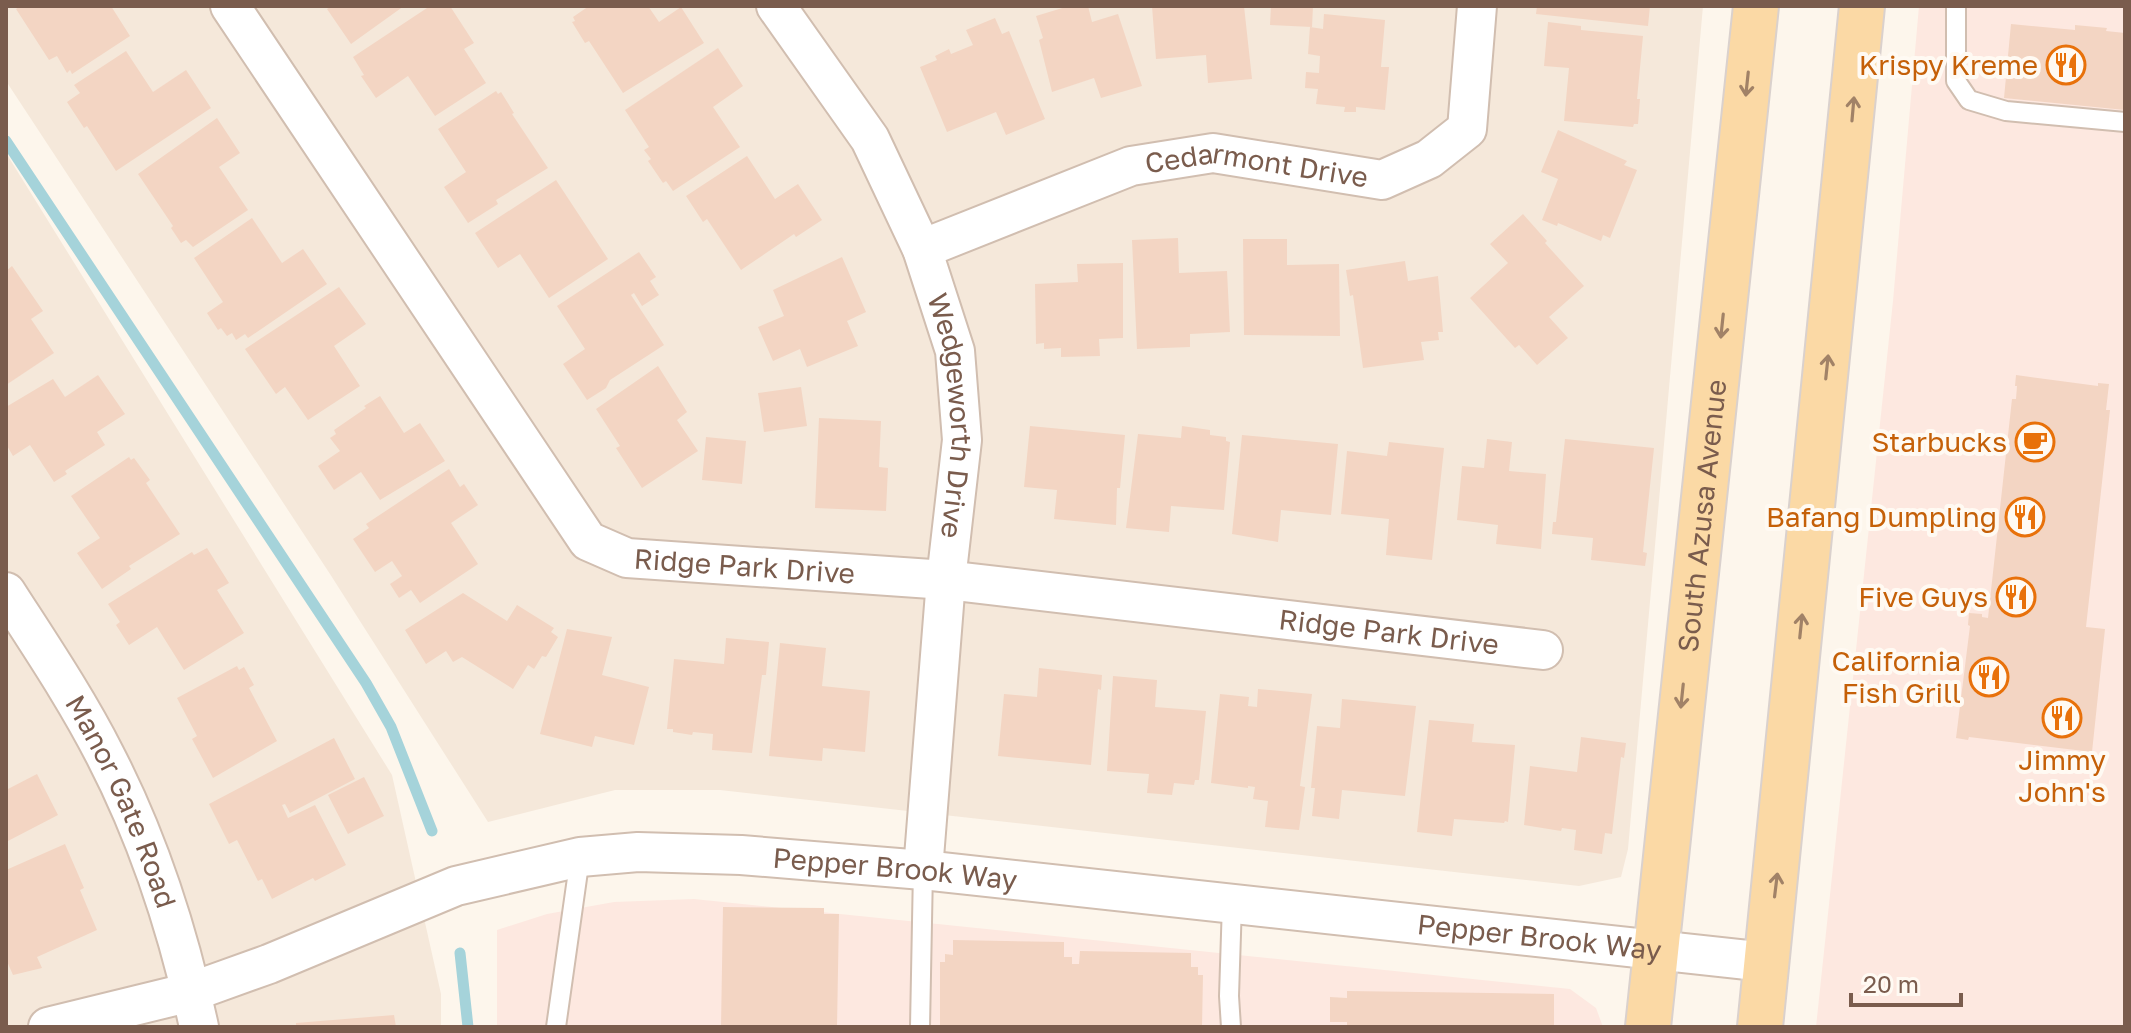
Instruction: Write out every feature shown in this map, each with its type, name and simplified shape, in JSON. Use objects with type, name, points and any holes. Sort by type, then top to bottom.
[{"type":"main road","name":"South Azusa Avenue","points":[[1648,1027],[1756,6]]},
{"type":"main road","points":[[1760,1027],[1862,6]]},
{"type":"street","name":"Ridge Park Drive","points":[[230,6],[588,541],[627,558],[946,580],[1543,650]]},
{"type":"street","name":"Wedgeworth Drive","points":[[776,6],[870,139],[922,249],[955,351],[962,440],[946,580],[923,870]]},
{"type":"street","name":"Cedarmont Drive","points":[[922,249],[1131,166],[1213,153],[1382,180],[1429,159],[1467,129],[1477,6]]},
{"type":"street","name":"Manor Gate Road","points":[[6,592],[69,690],[106,756],[163,894],[195,1009]]},
{"type":"street","name":"Pepper Brook Way","points":[[48,1027],[195,1009],[269,964],[456,886],[580,857],[638,852],[741,855],[923,870],[1766,962]]},
{"type":"lane","points":[[1956,6],[1956,81],[1969,100],[2006,111],[2125,122]]},
{"type":"lane","points":[[556,1027],[580,857]]},
{"type":"lane","points":[[920,1027],[923,870]]},
{"type":"lane","points":[[1231,1027],[1232,903]]},
{"type":"shaded area","points":[[6,6],[1703,6],[1628,849],[1621,877],[1579,886],[720,790],[615,790],[488,822],[330,574],[6,81]]},
{"type":"shaded area","points":[[1919,6],[2125,6],[2125,1027],[1816,1027],[1893,301]]},
{"type":"shaded area","points":[[6,153],[392,775],[441,994],[441,1027],[6,1027]]},
{"type":"shaded area","points":[[694,899],[1570,989],[1596,1008],[1603,1027],[497,1027],[497,930],[547,914],[614,902]]},
{"type":"building","points":[[20,6],[111,6],[130,36],[72,74],[70,70],[67,73],[57,56],[49,60],[16,9]]},
{"type":"building","points":[[332,6],[404,6],[351,44],[327,9]]},
{"type":"building","points":[[430,6],[450,6],[474,43],[464,49],[486,83],[435,116],[408,76],[376,98],[353,57]]},
{"type":"building","points":[[589,6],[648,6],[659,22],[681,7],[704,43],[623,93],[589,41],[585,43],[572,22],[575,21],[573,17]]},
{"type":"building","points":[[1069,6],[1088,6],[1092,22],[1118,14],[1142,86],[1101,98],[1094,78],[1052,92],[1036,16]]},
{"type":"building","points":[[1152,6],[1244,6],[1252,79],[1208,83],[1206,55],[1156,59]]},
{"type":"building","points":[[1271,6],[1313,6],[1312,27],[1270,25]]},
{"type":"building","points":[[1537,6],[1650,6],[1648,26],[1536,14]]},
{"type":"building","points":[[1324,14],[1385,20],[1381,67],[1389,67],[1385,110],[1356,107],[1356,112],[1344,112],[1345,107],[1316,104],[1318,89],[1305,88],[1306,72],[1319,73],[1320,56],[1308,54],[1310,27],[1323,29]]},
{"type":"building","points":[[995,18],[1002,34],[1009,31],[1045,119],[1006,135],[996,112],[947,132],[920,67],[937,60],[935,56],[949,49],[951,54],[973,45],[966,30]]},
{"type":"building","points":[[1548,22],[1581,26],[1581,30],[1643,36],[1637,99],[1640,99],[1638,124],[1633,127],[1564,121],[1569,68],[1544,66]]},
{"type":"building","name":"Krispy Kreme","points":[[2011,24],[2075,30],[2075,25],[2125,33],[2125,110],[2004,98]]},
{"type":"building","points":[[718,48],[743,86],[713,107],[740,147],[673,191],[666,181],[663,183],[648,161],[651,159],[644,150],[649,147],[625,110]]},
{"type":"building","points":[[126,51],[153,92],[186,70],[211,108],[116,171],[87,126],[84,128],[67,102],[80,93],[74,85]]},
{"type":"building","points":[[496,91],[498,94],[501,92],[548,168],[496,200],[498,204],[468,223],[444,187],[466,172],[438,129]]},
{"type":"building","points":[[217,118],[240,153],[219,167],[248,210],[193,247],[186,240],[181,243],[138,174]]},
{"type":"building","points":[[1558,130],[1627,161],[1624,165],[1637,170],[1610,238],[1603,235],[1601,241],[1558,223],[1557,226],[1542,220],[1558,179],[1541,172]]},
{"type":"building","points":[[747,156],[775,199],[798,184],[822,220],[796,237],[794,234],[741,270],[707,219],[703,222],[686,196]]},
{"type":"building","points":[[556,180],[608,259],[549,298],[520,254],[498,268],[475,233]]},
{"type":"building","points":[[1523,214],[1584,286],[1549,317],[1568,338],[1537,365],[1519,345],[1515,348],[1470,298],[1508,263],[1490,244]]},
{"type":"building","points":[[252,218],[282,263],[303,249],[327,284],[248,338],[245,334],[236,340],[232,333],[227,336],[221,328],[218,330],[207,313],[223,302],[194,258]]},
{"type":"building","points":[[1178,238],[1179,273],[1227,271],[1230,332],[1190,334],[1190,347],[1137,349],[1132,240]]},
{"type":"building","points":[[1243,239],[1287,239],[1287,265],[1339,264],[1340,336],[1244,335]]},
{"type":"building","points":[[639,252],[656,277],[650,281],[659,295],[642,306],[634,293],[631,295],[664,345],[610,380],[606,388],[587,400],[563,364],[585,349],[557,306]]},
{"type":"building","points":[[842,257],[866,312],[847,321],[858,346],[807,367],[800,349],[773,361],[758,327],[784,316],[773,290]]},
{"type":"building","points":[[1405,261],[1408,281],[1438,276],[1443,332],[1438,332],[1439,340],[1421,342],[1424,360],[1363,368],[1353,295],[1350,296],[1346,270]]},
{"type":"building","points":[[1123,263],[1123,338],[1099,339],[1100,356],[1061,357],[1061,348],[1044,349],[1044,343],[1036,344],[1035,284],[1078,282],[1077,264]]},
{"type":"building","points":[[12,266],[43,311],[31,319],[54,353],[6,385],[6,271]]},
{"type":"building","points":[[339,287],[366,324],[334,346],[360,386],[308,420],[285,387],[276,394],[245,349]]},
{"type":"building","points":[[658,366],[687,412],[677,420],[698,451],[642,488],[596,409]]},
{"type":"building","points":[[98,375],[125,414],[97,432],[105,445],[65,471],[67,474],[54,482],[30,445],[13,456],[6,444],[6,407],[53,379],[65,397]]},
{"type":"building","points":[[2016,375],[2098,386],[2098,383],[2109,384],[2106,410],[2110,410],[2086,627],[2105,629],[2092,752],[1956,738],[1969,613],[1988,618],[2012,399],[2016,399]]},
{"type":"building","points":[[801,387],[807,426],[764,432],[758,393]]},
{"type":"building","points":[[380,396],[404,433],[420,423],[445,461],[380,500],[361,472],[334,490],[318,466],[340,451],[330,438],[336,434],[334,430]]},
{"type":"building","points":[[819,418],[881,421],[879,467],[888,468],[886,511],[815,508]]},
{"type":"building","points":[[1030,426],[1125,435],[1120,488],[1117,488],[1116,525],[1054,519],[1057,490],[1024,487]]},
{"type":"building","points":[[1182,426],[1210,430],[1210,435],[1226,437],[1226,441],[1230,442],[1224,510],[1171,506],[1169,532],[1126,528],[1138,434],[1181,438]]},
{"type":"building","points":[[1242,435],[1338,444],[1331,515],[1281,510],[1278,542],[1232,534]]},
{"type":"building","points":[[706,437],[746,441],[742,484],[702,480]]},
{"type":"building","points":[[1487,439],[1512,442],[1509,471],[1546,474],[1541,549],[1496,544],[1498,525],[1457,520],[1462,466],[1484,468]]},
{"type":"building","points":[[1565,439],[1654,448],[1643,552],[1647,553],[1645,566],[1591,560],[1593,538],[1552,534]]},
{"type":"building","points":[[1389,442],[1444,448],[1432,560],[1386,555],[1389,519],[1341,514],[1347,451],[1387,456]]},
{"type":"building","points":[[129,457],[131,460],[134,458],[150,480],[146,483],[180,534],[129,566],[131,569],[102,589],[77,553],[100,538],[71,496]]},
{"type":"building","points":[[449,469],[460,487],[464,484],[478,505],[451,523],[478,564],[420,603],[411,590],[399,598],[390,584],[402,576],[392,561],[375,572],[353,539],[369,528],[366,524]]},
{"type":"building","points":[[207,548],[229,583],[217,590],[244,633],[184,670],[157,627],[129,645],[116,625],[120,622],[108,604],[192,552],[194,555]]},
{"type":"building","points":[[463,593],[507,621],[517,605],[554,628],[551,632],[558,637],[546,657],[542,656],[534,669],[528,665],[513,689],[462,657],[453,662],[446,651],[426,664],[405,630]]},
{"type":"building","points":[[567,629],[612,637],[602,675],[649,687],[634,745],[595,736],[592,747],[540,734]]},
{"type":"building","points":[[726,638],[769,642],[752,753],[712,750],[713,734],[693,732],[692,735],[667,729],[674,659],[724,664]]},
{"type":"building","points":[[780,643],[826,648],[822,686],[870,691],[865,752],[823,748],[822,761],[769,756]]},
{"type":"building","points":[[237,666],[239,670],[244,667],[254,685],[249,688],[277,741],[213,778],[192,739],[197,736],[177,698]]},
{"type":"building","points":[[1039,668],[1102,675],[1091,765],[998,756],[1004,694],[1037,697]]},
{"type":"building","points":[[1113,676],[1157,680],[1155,707],[1206,711],[1199,780],[1195,780],[1194,785],[1174,783],[1172,795],[1147,793],[1149,774],[1107,771]]},
{"type":"building","points":[[1258,689],[1312,694],[1300,786],[1305,787],[1299,830],[1265,827],[1268,801],[1253,799],[1255,787],[1211,783],[1220,694],[1249,697],[1248,706],[1257,707]]},
{"type":"building","points":[[1342,699],[1416,706],[1405,796],[1342,790],[1339,819],[1312,816],[1315,788],[1311,788],[1317,726],[1340,728]]},
{"type":"building","points":[[1429,720],[1474,724],[1472,742],[1515,745],[1508,822],[1454,819],[1452,836],[1417,832]]},
{"type":"building","points":[[1581,737],[1626,743],[1624,758],[1621,757],[1612,834],[1605,833],[1602,854],[1574,850],[1576,830],[1562,828],[1561,831],[1524,825],[1530,766],[1577,772]]},
{"type":"building","points":[[334,738],[355,779],[290,813],[285,804],[282,805],[288,818],[315,805],[346,865],[272,899],[262,879],[258,881],[237,840],[229,844],[209,804]]},
{"type":"building","points":[[37,774],[58,815],[6,842],[6,790]]},
{"type":"building","points":[[364,777],[384,816],[348,834],[328,795]]},
{"type":"building","points":[[65,844],[84,888],[80,890],[97,930],[37,957],[42,968],[13,975],[6,959],[6,870]]},
{"type":"building","points":[[723,907],[824,908],[824,914],[839,914],[837,1027],[721,1027]]},
{"type":"building","points":[[953,940],[1064,942],[1064,957],[1072,957],[1072,964],[1079,964],[1080,951],[1191,953],[1191,967],[1198,967],[1198,975],[1203,975],[1202,1027],[940,1027],[940,962],[945,962],[945,954],[953,955]]},
{"type":"building","points":[[1347,991],[1554,994],[1554,1027],[1347,1027],[1347,1022],[1330,1022],[1330,997],[1347,998]]},
{"type":"building","points":[[394,1015],[396,1027],[296,1027],[296,1023]]},
{"type":"waterway","points":[[6,141],[366,683],[391,727],[432,831]]},
{"type":"waterway","points":[[460,953],[468,1027]]},
{"type":"place","name":"Krispy Kreme","points":[[2066,65]]},
{"type":"place","name":"Starbucks","points":[[2035,442]]},
{"type":"place","name":"Bafang Dumpling","points":[[2025,517]]},
{"type":"place","name":"Five Guys","points":[[2016,597]]},
{"type":"place","name":"California Fish Grill","points":[[1989,677]]},
{"type":"place","name":"Jimmy John's","points":[[2062,718]]}]
